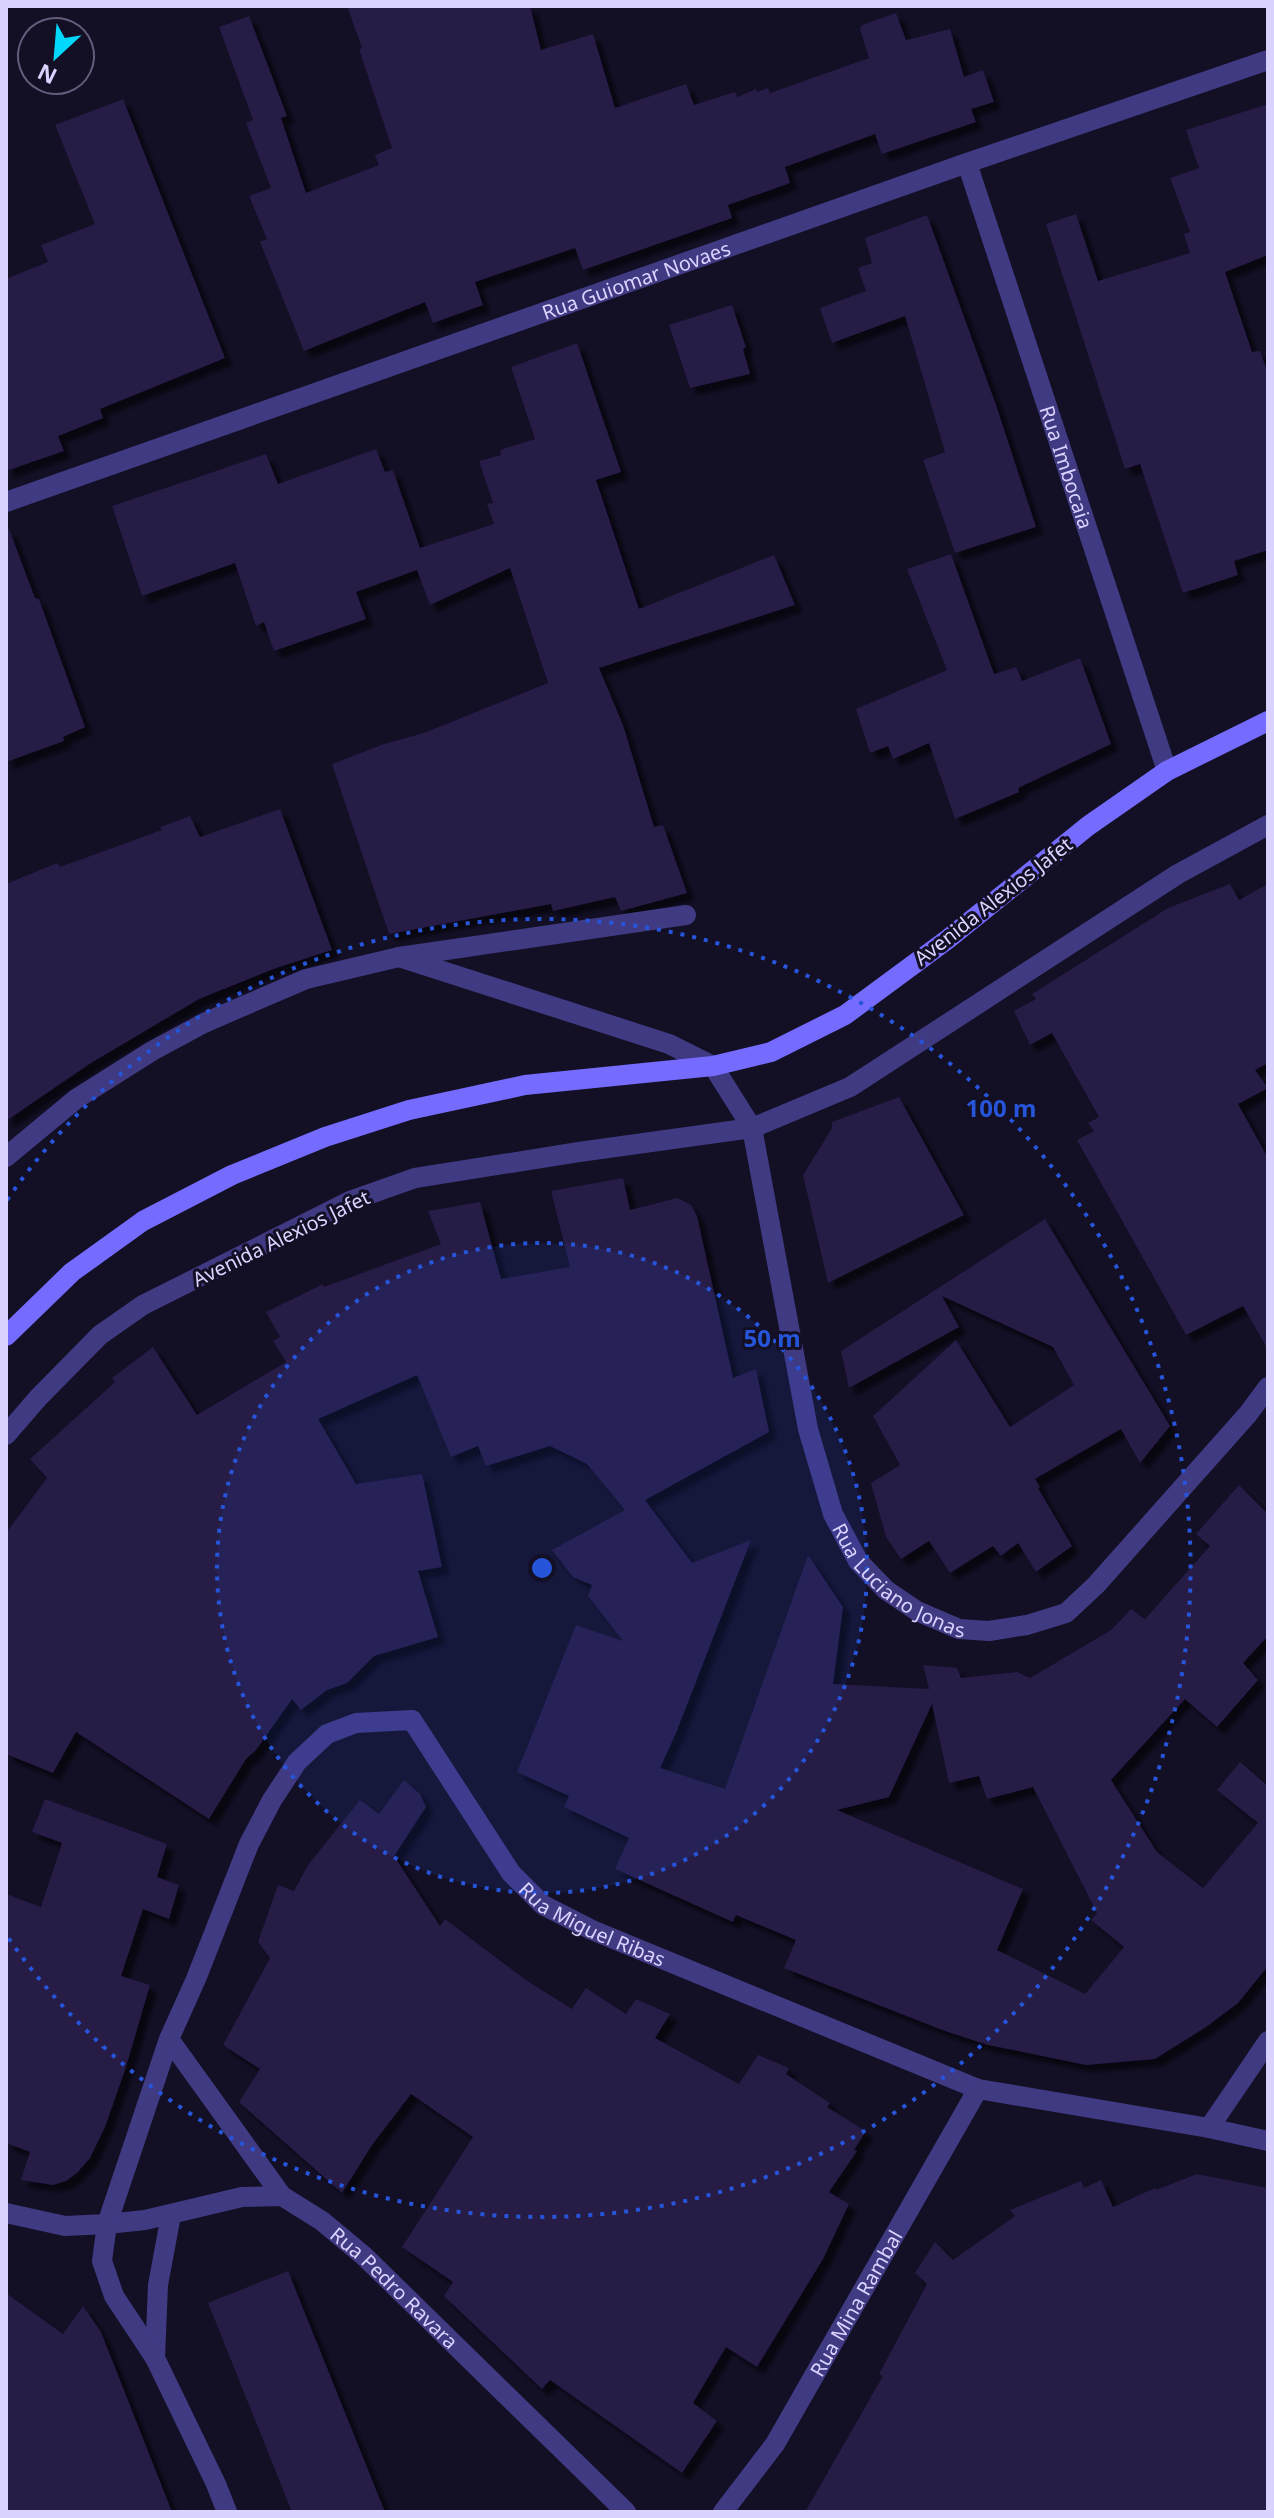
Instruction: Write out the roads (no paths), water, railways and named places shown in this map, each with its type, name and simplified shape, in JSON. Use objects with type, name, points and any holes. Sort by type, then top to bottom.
[{"type":"main road","name":"Avenida Alexios Jafet","points":[[6,1336],[72,1272],[143,1221],[232,1175],[325,1137],[409,1110],[525,1085],[713,1066],[771,1052],[845,1015],[948,939],[1088,826],[1167,771],[1268,721]]},
{"type":"street","name":"Rua Guiomar Novaes","points":[[6,502],[1268,60]]},
{"type":"street","name":"Rua Imbocaia","points":[[967,163],[1167,771]]},
{"type":"street","name":"Avenida Alexios Jafet","points":[[6,1435],[100,1335],[132,1313],[350,1201],[415,1178],[752,1128],[850,1087],[1178,874],[1268,825]]},
{"type":"street","points":[[6,1157],[76,1099],[152,1051],[204,1023],[306,979],[399,957],[686,915]]},
{"type":"street","points":[[399,957],[669,1044],[713,1066],[752,1128]]},
{"type":"street","name":"Rua Luciano Jonas","points":[[752,1128],[808,1429],[833,1514],[858,1561],[886,1590],[917,1611],[959,1629],[989,1631],[1027,1625],[1066,1613],[1096,1585],[1248,1414],[1268,1387]]},
{"type":"street","name":"Rua Miguel Ribas","points":[[227,2512],[155,2358],[114,2296],[102,2261],[107,2224],[169,2039],[249,1844],[297,1762],[327,1734],[356,1723],[412,1720],[511,1873],[543,1905],[592,1930],[978,2089],[1268,2141]]},
{"type":"street","points":[[169,2039],[282,2196]]},
{"type":"street","points":[[1209,2128],[1268,2041]]},
{"type":"street","name":"Rua Mina Rambal","points":[[723,2512],[775,2444],[978,2089]]},
{"type":"street","points":[[6,2213],[65,2226],[107,2224],[171,2215],[242,2197],[282,2196]]},
{"type":"street","name":"Rua Pedro Ravara","points":[[282,2196],[322,2221],[364,2256],[626,2512]]},
{"type":"street","name":"Rua Miguel Ribas","points":[[155,2358],[158,2285],[171,2215]]}]
